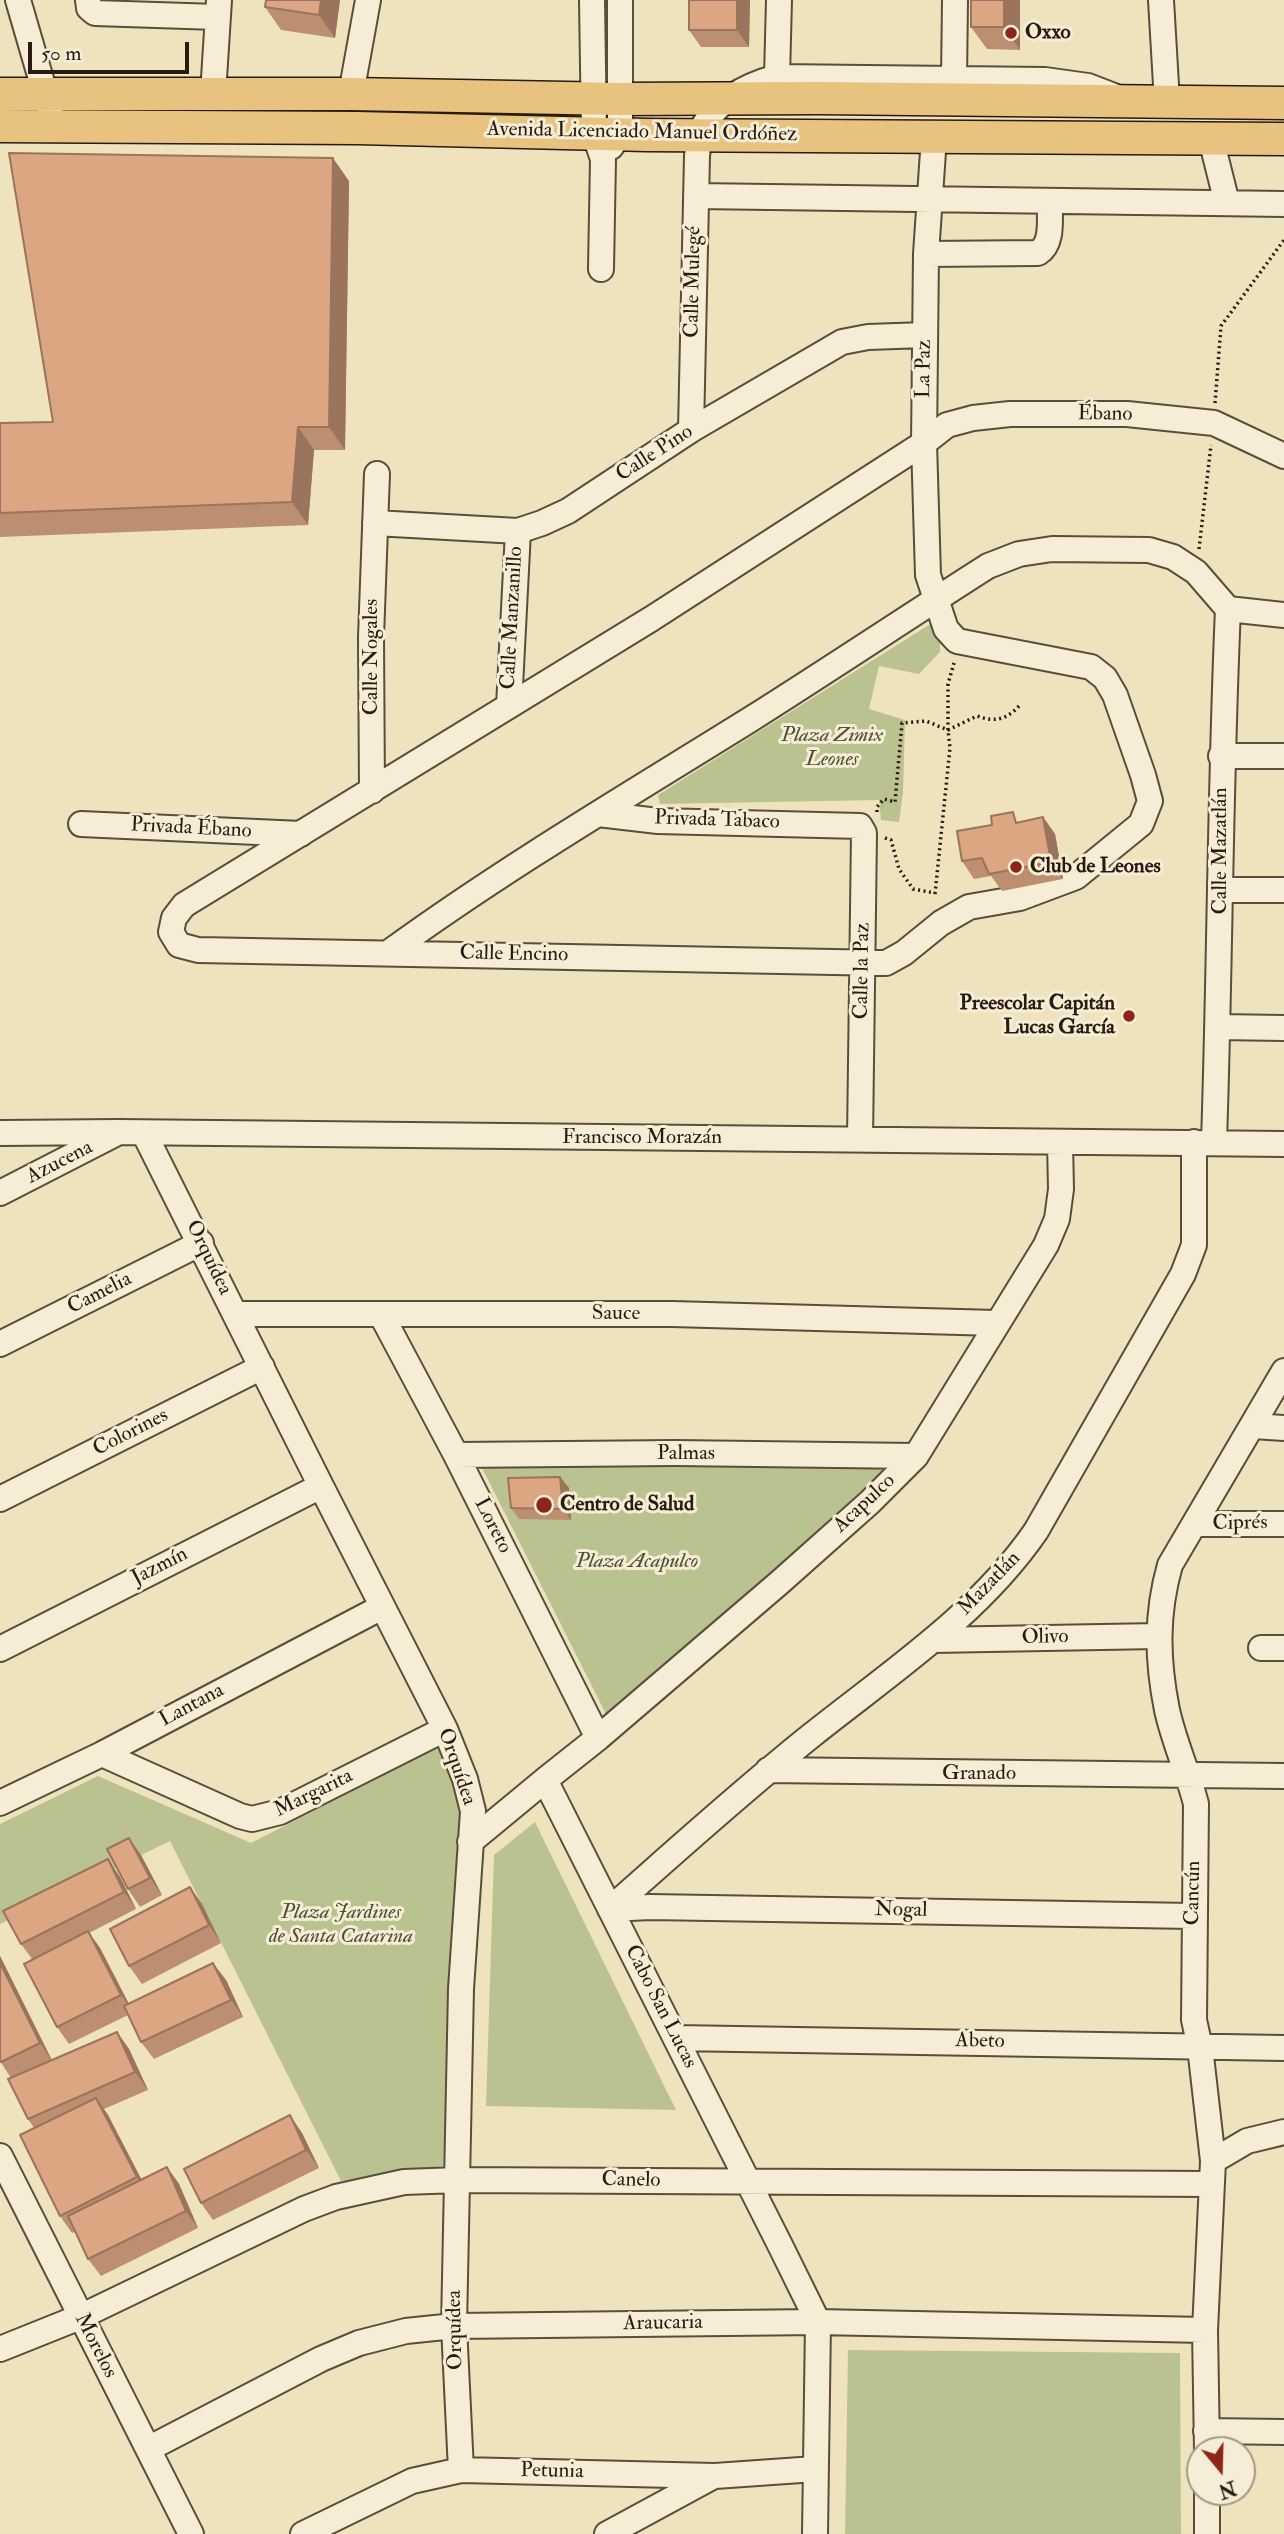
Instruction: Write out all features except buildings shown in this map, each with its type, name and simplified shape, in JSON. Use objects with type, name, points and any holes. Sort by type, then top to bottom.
[{"type":"main road","name":"Avenida Licenciado Manuel Ordóñez","points":[[0,94],[351,94],[729,99],[918,93],[1038,101],[1284,103]]},
{"type":"main road","points":[[836,136],[890,111],[918,93],[932,115],[934,137],[961,122],[1018,110],[1038,101]]},
{"type":"main road","name":"Avenida Licenciado Manuel Ordóñez","points":[[2,117],[55,126],[357,128],[606,142],[700,135],[1284,139]]},
{"type":"street","points":[[18,0],[55,126]]},
{"type":"street","points":[[88,0],[89,8],[95,13],[218,9],[213,94]]},
{"type":"street","points":[[351,94],[368,0]]},
{"type":"street","points":[[777,77],[779,0]]},
{"type":"street","points":[[954,79],[955,0]]},
{"type":"street","points":[[1161,0],[1167,102]]},
{"type":"street","points":[[601,269],[607,98],[620,4],[593,4],[607,98]]},
{"type":"street","points":[[700,135],[708,119],[729,99],[755,83],[777,77],[918,93],[954,79],[1045,80],[1088,86],[1132,102]]},
{"type":"street","name":"Calle Mulegé","points":[[691,430],[696,196],[700,135]]},
{"type":"street","name":"La Paz","points":[[934,137],[926,254],[924,443],[928,575],[946,629],[957,641]]},
{"type":"street","points":[[1211,139],[1227,203]]},
{"type":"street","points":[[696,196],[1284,204]]},
{"type":"street","points":[[926,254],[1038,253],[1045,248],[1048,240],[1050,201]]},
{"type":"street","name":"Calle Pino","points":[[374,523],[518,531],[542,523],[569,511],[691,430],[842,342],[868,337],[925,335]]},
{"type":"street","name":"Ébano","points":[[171,932],[174,918],[184,905],[651,618],[924,443],[947,425],[973,418],[1010,414],[1126,414],[1214,423],[1284,456]]},
{"type":"street","name":"Calle Nogales","points":[[372,791],[371,637],[377,474]]},
{"type":"street","name":"Calle Manzanillo","points":[[509,706],[518,531]]},
{"type":"street","points":[[388,953],[429,923],[988,566],[1019,554],[1052,550],[1149,550],[1172,557],[1196,572],[1228,609],[1284,615]]},
{"type":"street","name":"Calle Mazatlán","points":[[1204,1142],[1218,1027],[1221,756],[1228,609]]},
{"type":"street","points":[[957,641],[1091,667],[1105,678],[1115,695],[1150,801],[1141,824],[1076,877],[1020,898],[969,907]]},
{"type":"street","points":[[1221,756],[1284,756]]},
{"type":"street","name":"Privada Tabaco","points":[[598,814],[659,821],[837,824],[860,826],[871,834]]},
{"type":"street","name":"Privada Ébano","points":[[80,824],[301,834]]},
{"type":"street","name":"Calle la Paz","points":[[860,1139],[864,962],[871,834]]},
{"type":"street","points":[[1221,890],[1284,890]]},
{"type":"street","name":"Calle Encino","points":[[171,932],[180,945],[198,950],[886,963],[904,953],[941,923],[969,907]]},
{"type":"street","points":[[1218,1027],[1284,1028]]},
{"type":"street","name":"Azucena","points":[[0,1194],[119,1132]]},
{"type":"street","name":"Francisco Morazán","points":[[0,1133],[1284,1144]]},
{"type":"street","name":"Orquídea","points":[[144,1133],[445,1729],[465,1779],[473,1811],[461,1989],[454,2326],[461,2470]]},
{"type":"street","name":"Mazatlán","points":[[610,1909],[768,1770],[933,1640],[1006,1571],[1021,1552],[1036,1531],[1184,1274],[1194,1245],[1204,1142]]},
{"type":"street","name":"Acapulco","points":[[545,1780],[779,1583],[870,1502],[916,1456],[1046,1245],[1058,1219],[1061,1189],[1060,1143]]},
{"type":"street","name":"Camelia","points":[[0,1344],[201,1243]]},
{"type":"street","name":"Sauce","points":[[236,1314],[672,1314],[996,1324]]},
{"type":"street","name":"Loreto","points":[[383,1316],[598,1738]]},
{"type":"street","name":"Colorines","points":[[0,1499],[262,1367]]},
{"type":"street","name":"Cancún","points":[[1206,2436],[1205,2330],[1212,2173],[1200,2047],[1194,2020],[1196,1804],[1189,1774],[1167,1711],[1158,1636],[1161,1595],[1170,1565],[1284,1371]]},
{"type":"street","points":[[1253,1426],[1284,1428]]},
{"type":"street","name":"Palmas","points":[[456,1455],[675,1453],[916,1456]]},
{"type":"street","name":"Jazmín","points":[[0,1649],[321,1486]]},
{"type":"street","name":"Ciprés","points":[[1195,1524],[1284,1524]]},
{"type":"street","name":"Lantana","points":[[0,1803],[102,1754],[383,1607]]},
{"type":"street","name":"Olivo","points":[[933,1640],[1158,1636]]},
{"type":"street","name":"Margarita","points":[[102,1754],[252,1819],[280,1812],[445,1729]]},
{"type":"street","name":"Granado","points":[[768,1770],[1284,1776]]},
{"type":"street","points":[[470,1842],[545,1780]]},
{"type":"street","name":"Cabo San Lucas","points":[[545,1780],[818,2322]]},
{"type":"street","name":"Nogal","points":[[610,1909],[664,1907],[1193,1916]]},
{"type":"street","name":"Abeto","points":[[677,2038],[1284,2048]]},
{"type":"street","points":[[1212,2173],[1247,2141],[1284,2132]]},
{"type":"street","name":"Morelos","points":[[0,2156],[188,2533]]},
{"type":"street","name":"Canelo","points":[[0,2349],[80,2317],[304,2209],[366,2188],[404,2182],[457,2180],[748,2183],[1212,2173]]},
{"type":"street","points":[[815,2534],[818,2322]]},
{"type":"street","name":"Araucaria","points":[[148,2449],[321,2359],[359,2343],[406,2331],[454,2326],[818,2322],[1205,2330]]},
{"type":"street","points":[[1245,2436],[1284,2432]]},
{"type":"street","name":"Petunia","points":[[303,2534],[412,2481],[461,2470],[715,2476],[815,2469]]},
{"type":"street","points":[[607,2534],[715,2476]]},
{"type":"street","points":[[1207,2506],[1207,2534]]},
{"type":"path","points":[[1196,572],[1214,423],[1221,327],[1284,240]]},
{"type":"path","points":[[935,894],[950,748],[948,684],[954,668],[957,641]]},
{"type":"path","points":[[969,907],[913,889],[899,869],[891,840],[871,834],[877,807],[884,799],[895,802],[902,723],[926,721],[948,730],[977,716],[990,721],[1009,717],[1020,705]]},
{"type":"green space","name":"Plaza Zimix Leones","points":[[940,618],[940,652],[919,674],[879,666],[869,709],[905,720],[903,793],[899,822],[881,820],[879,800],[660,804],[658,795]]},
{"type":"green space","name":"Plaza Acapulco","points":[[479,1462],[886,1469],[608,1718]]},
{"type":"green space","name":"Plaza Jardines de Santa Catarina","points":[[442,1745],[462,1809],[443,2168],[341,2181],[170,1841],[0,1924],[0,1824],[98,1776],[251,1843]]},
{"type":"green space","points":[[535,1822],[676,2110],[486,2106],[494,1855]]},
{"type":"green space","points":[[848,2350],[1180,2353],[1181,2534],[845,2534]]},
{"type":"place","name":"Oxxo","points":[[1011,33]]},
{"type":"place","name":"Club de Leones","points":[[1016,867]]},
{"type":"place","name":"Preescolar Capitán Lucas García","points":[[1129,1016]]},
{"type":"place","name":"Centro de Salud","points":[[544,1505]]}]
